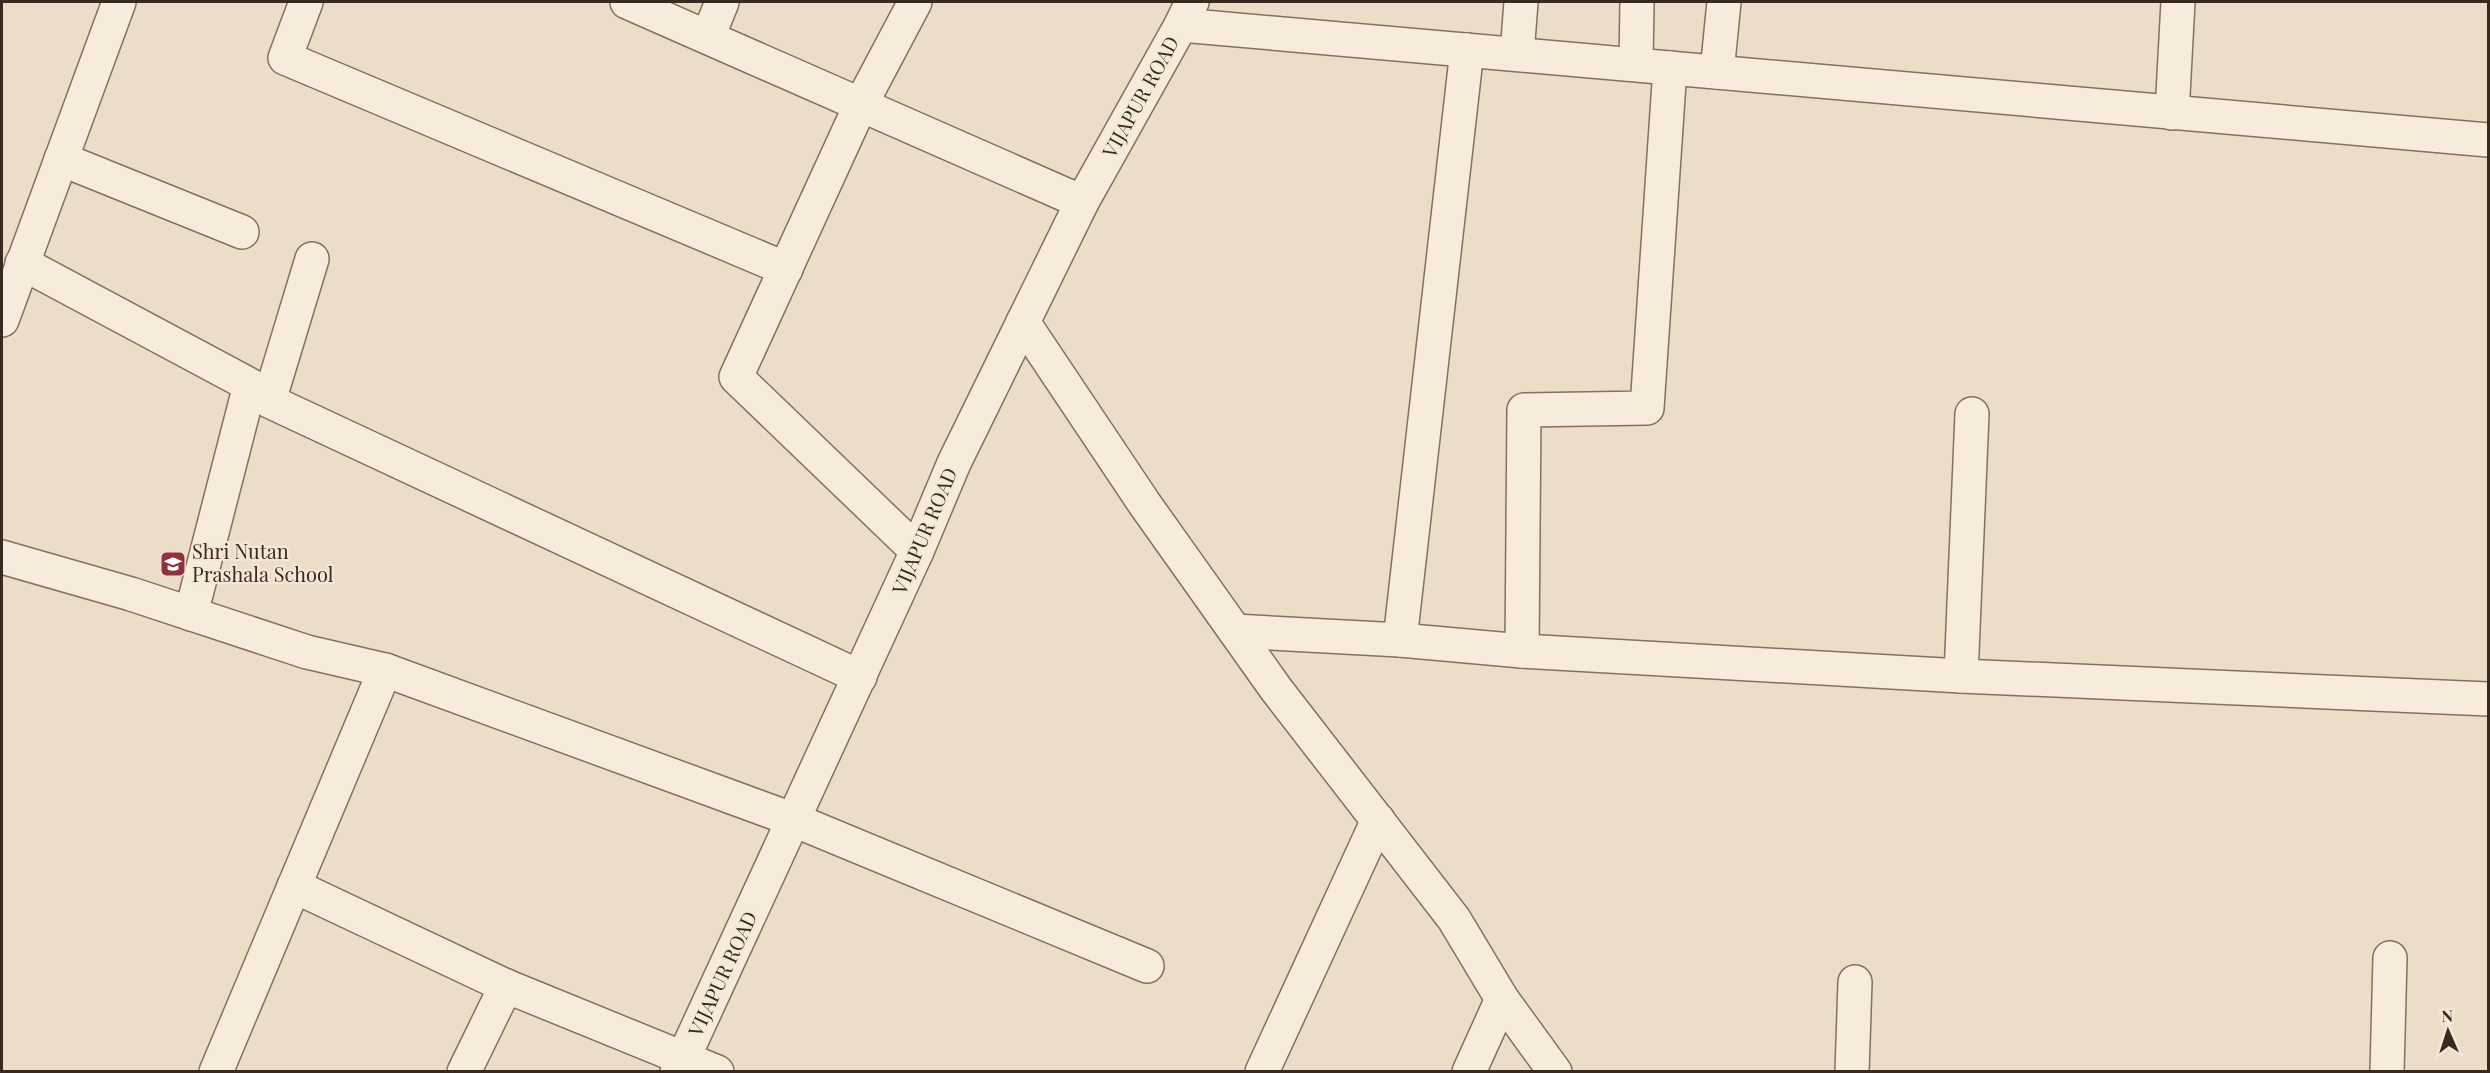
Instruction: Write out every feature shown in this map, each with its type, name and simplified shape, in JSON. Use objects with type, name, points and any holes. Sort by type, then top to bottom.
[{"type":"street","points":[[2,320],[119,2]]},
{"type":"street","points":[[306,2],[285,58],[786,268]]},
{"type":"street","points":[[627,2],[1082,202]]},
{"type":"street","points":[[708,37],[722,2]]},
{"type":"street","points":[[915,2],[861,104],[736,377],[917,551]]},
{"type":"street","points":[[1517,54],[1521,2]]},
{"type":"street","points":[[1636,64],[1638,2]]},
{"type":"street","points":[[1717,72],[1724,2]]},
{"type":"street","points":[[2172,113],[2178,2]]},
{"type":"street","points":[[1187,13],[1467,50],[2488,140]]},
{"type":"street","name":"VIJAPUR ROAD","points":[[681,1064],[860,677],[954,463],[1082,202],[1187,13]]},
{"type":"street","points":[[1400,640],[1467,50]]},
{"type":"street","points":[[1522,651],[1524,410],[1647,408],[1670,68]]},
{"type":"street","points":[[61,159],[242,231]]},
{"type":"street","points":[[312,259],[268,401],[860,677]]},
{"type":"street","points":[[22,263],[250,385],[191,614]]},
{"type":"street","points":[[1023,322],[1144,503],[1276,689],[1454,919],[1502,999],[1555,1071]]},
{"type":"street","points":[[1961,676],[1972,414]]},
{"type":"street","points":[[2,557],[131,594],[307,652],[385,670],[794,820],[1147,966]]},
{"type":"street","points":[[1235,631],[1400,640],[1522,651],[1961,676],[2488,699]]},
{"type":"street","points":[[216,1071],[385,670]]},
{"type":"street","points":[[1262,1071],[1378,820]]},
{"type":"street","points":[[294,886],[506,986],[681,1064],[717,1071]]},
{"type":"street","points":[[2387,1071],[2390,958]]},
{"type":"street","points":[[1852,1071],[1854,982]]},
{"type":"street","points":[[464,1071],[506,986]]},
{"type":"street","points":[[1469,1071],[1502,999]]},
{"type":"place","name":"Shri Nutan Prashala School","points":[[173,564]]}]
